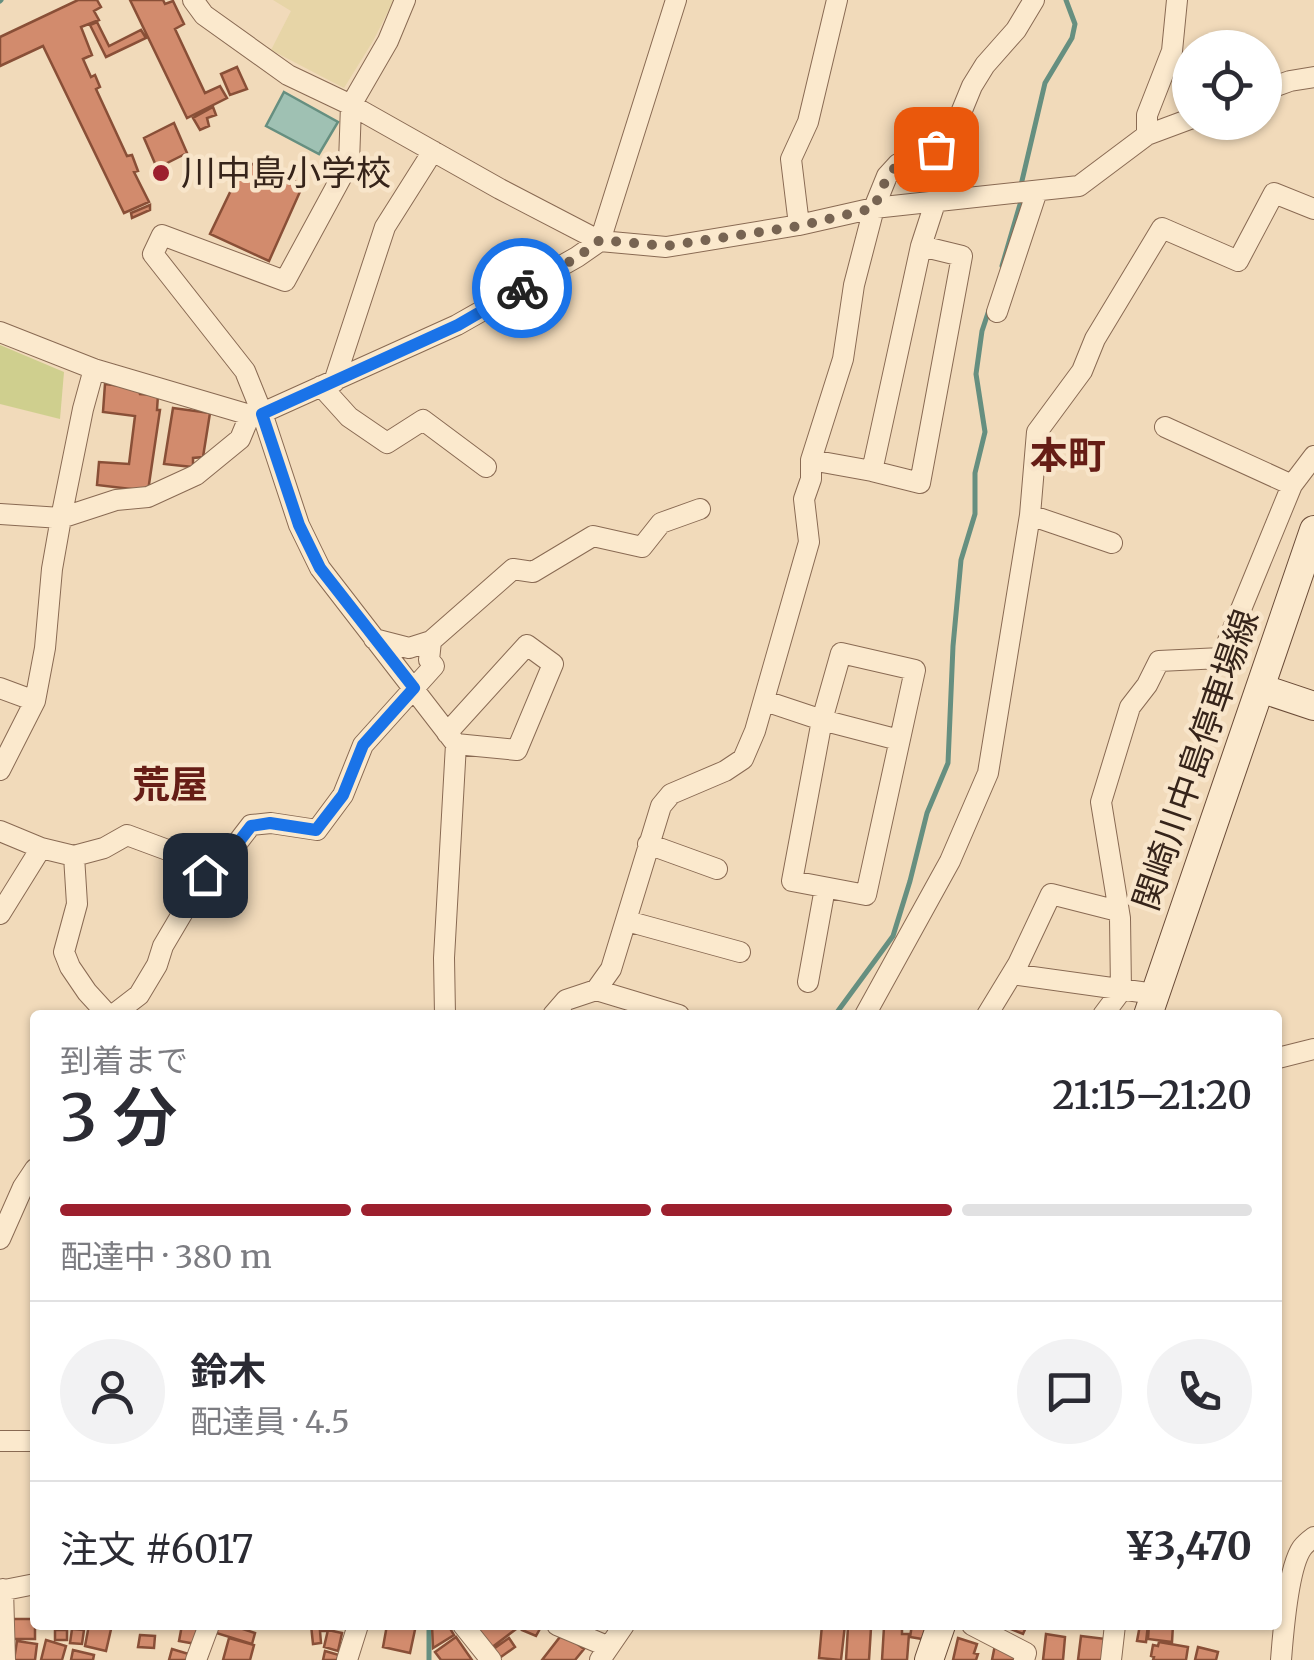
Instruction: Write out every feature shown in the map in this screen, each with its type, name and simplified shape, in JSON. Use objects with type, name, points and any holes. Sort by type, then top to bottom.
[{"type":"main road","name":"関崎川中島停車場線","points":[[1152,1004],[1314,530]]},
{"type":"main road","points":[[1260,688],[1314,706]]},
{"type":"main road","points":[[928,1660],[938,1630]]},
{"type":"street","points":[[193,0],[204,15],[288,75],[600,240],[666,246],[800,226],[874,208],[1079,186],[1147,135],[1172,126]]},
{"type":"street","points":[[406,0],[351,105],[348,163],[285,281],[162,235],[153,254],[245,371],[256,414],[320,568],[452,739],[517,750],[553,664],[527,645],[452,739],[445,1010]]},
{"type":"street","points":[[0,514],[60,518],[116,500],[148,497],[196,475],[240,439],[256,414],[458,325],[578,257],[600,240],[676,0]]},
{"type":"street","points":[[800,226],[792,159],[808,122],[837,0]]},
{"type":"street","points":[[557,1010],[566,1000],[596,990],[611,970],[661,806],[671,794],[743,759],[765,701],[808,542],[804,499],[810,460],[842,359],[854,286],[874,208],[887,176],[898,164],[936,149],[950,137],[972,86],[1034,0]]},
{"type":"street","points":[[1147,135],[1147,116],[1172,50],[1177,0]]},
{"type":"street","points":[[1282,84],[1314,77]]},
{"type":"street","points":[[328,384],[385,227],[433,151]]},
{"type":"street","points":[[997,312],[1037,191]]},
{"type":"street","points":[[868,1010],[950,861],[988,773],[1030,514],[1037,432],[1082,370],[1095,339],[1162,228],[1238,261],[1274,193],[1314,209]]},
{"type":"street","points":[[872,471],[921,246],[935,203]]},
{"type":"street","points":[[810,460],[920,483],[962,256],[921,246]]},
{"type":"street","points":[[0,332],[94,368],[256,414]]},
{"type":"street","points":[[0,770],[35,700],[60,518],[94,368]]},
{"type":"street","points":[[328,384],[349,417],[387,443],[423,420],[486,467]]},
{"type":"street","points":[[1165,427],[1292,485]]},
{"type":"street","points":[[1108,1010],[1121,991],[1118,911],[1101,802],[1130,707],[1160,661],[1221,658],[1292,485],[1314,456]]},
{"type":"street","points":[[374,639],[409,648],[430,641],[513,570],[534,572],[594,536],[642,547],[661,523],[700,510]]},
{"type":"street","points":[[1030,514],[1112,543]]},
{"type":"street","points":[[0,830],[41,848],[74,856],[104,848],[126,836],[188,858],[231,852],[251,826],[270,823],[316,830],[343,795],[363,745],[434,666],[429,660],[430,641]]},
{"type":"street","points":[[841,653],[915,670],[866,895],[792,881],[822,720],[841,653]]},
{"type":"street","points":[[0,688],[35,700]]},
{"type":"street","points":[[765,701],[899,740]]},
{"type":"street","points":[[648,844],[717,869]]},
{"type":"street","points":[[0,914],[41,848]]},
{"type":"street","points":[[74,856],[77,904],[64,952],[87,992],[105,1010]]},
{"type":"street","points":[[117,1010],[139,995],[158,965],[163,946],[205,875],[205,856]]},
{"type":"street","points":[[808,982],[825,888]]},
{"type":"street","points":[[990,1010],[1050,894],[1118,911]]},
{"type":"street","points":[[627,921],[740,952]]},
{"type":"street","points":[[1012,974],[1121,991],[1152,1004]]},
{"type":"street","points":[[596,990],[662,1010]]},
{"type":"street","points":[[1282,1057],[1314,1049]]},
{"type":"street","points":[[0,1239],[30,1177]]},
{"type":"street","points":[[0,1441],[30,1441]]},
{"type":"street","points":[[1281,1660],[1286,1607],[1300,1550],[1314,1536]]},
{"type":"street","points":[[5,1660],[2,1590],[30,1585]]},
{"type":"street","points":[[196,1660],[206,1630]]},
{"type":"street","points":[[346,1660],[356,1630]]},
{"type":"street","points":[[467,1630],[491,1660]]},
{"type":"street","points":[[565,1630],[604,1653],[620,1630]]},
{"type":"street","points":[[982,1630],[1026,1653],[1024,1660]]},
{"type":"street","points":[[1111,1660],[1114,1630]]},
{"type":"shaded area","points":[[273,0],[394,0],[344,88],[271,50],[291,11]]},
{"type":"shaded area","points":[[284,92],[338,122],[319,154],[266,126]]},
{"type":"green space","points":[[0,345],[64,372],[60,419],[0,404]]},
{"type":"building","points":[[78,0],[97,0],[101,7],[94,11],[99,20],[81,27],[92,55],[83,59],[91,77],[95,75],[100,87],[96,89],[127,156],[132,155],[138,171],[134,172],[149,202],[124,213],[43,46],[0,66],[0,37]]},
{"type":"building","points":[[130,0],[163,0],[165,4],[173,1],[184,24],[175,29],[205,93],[220,86],[227,98],[187,118]]},
{"type":"building","points":[[97,22],[109,46],[141,30],[146,38],[106,57],[90,25]]},
{"type":"building","points":[[237,67],[247,89],[230,95],[221,74]]},
{"type":"building","points":[[213,107],[216,115],[207,118],[209,126],[200,130],[193,118]]},
{"type":"building","points":[[174,123],[187,153],[157,168],[144,138]]},
{"type":"building","points":[[245,161],[303,185],[269,261],[210,234]]},
{"type":"building","points":[[150,205],[150,210],[132,218],[131,213]]},
{"type":"building","points":[[105,384],[158,395],[160,410],[148,491],[97,485],[99,462],[129,464],[135,416],[103,412]]},
{"type":"building","points":[[173,408],[210,413],[203,457],[193,458],[193,467],[164,464]]},
{"type":"building","points":[[12,1619],[30,1619],[35,1639],[12,1639]]},
{"type":"building","points":[[55,1630],[67,1630],[67,1640],[55,1640]]},
{"type":"building","points":[[72,1630],[84,1630],[82,1644],[70,1643]]},
{"type":"building","points":[[88,1630],[111,1630],[106,1651],[85,1646]]},
{"type":"building","points":[[181,1630],[203,1630],[196,1644],[179,1641]]},
{"type":"building","points":[[246,1630],[255,1633],[252,1644],[213,1632]]},
{"type":"building","points":[[312,1630],[326,1630],[320,1631],[321,1643],[313,1644]]},
{"type":"building","points":[[328,1630],[342,1633],[338,1651],[324,1647]]},
{"type":"building","points":[[386,1630],[415,1630],[410,1653],[383,1647]]},
{"type":"building","points":[[432,1630],[451,1630],[454,1635],[433,1648]]},
{"type":"building","points":[[479,1630],[515,1630],[491,1648]]},
{"type":"building","points":[[822,1630],[844,1630],[841,1660],[819,1658]]},
{"type":"building","points":[[848,1630],[871,1630],[869,1660],[846,1660]]},
{"type":"building","points":[[884,1630],[909,1634],[907,1660],[882,1660]]},
{"type":"building","points":[[911,1630],[929,1630],[928,1640],[910,1637]]},
{"type":"building","points":[[1139,1630],[1147,1630],[1146,1642],[1137,1641]]},
{"type":"building","points":[[1149,1630],[1173,1630],[1172,1642],[1148,1639]]},
{"type":"building","points":[[563,1633],[584,1649],[575,1660],[542,1660]]},
{"type":"building","points":[[1046,1634],[1065,1637],[1063,1660],[1043,1660]]},
{"type":"building","points":[[140,1635],[155,1636],[154,1648],[138,1647]]},
{"type":"building","points":[[1081,1636],[1106,1639],[1103,1660],[1078,1660]]},
{"type":"building","points":[[456,1637],[472,1660],[441,1660],[435,1652]]},
{"type":"building","points":[[229,1638],[254,1645],[250,1660],[223,1660]]},
{"type":"building","points":[[509,1638],[515,1647],[498,1659],[492,1650]]},
{"type":"building","points":[[958,1638],[977,1644],[976,1660],[953,1660]]},
{"type":"building","points":[[46,1640],[66,1646],[62,1660],[41,1660]]},
{"type":"building","points":[[17,1641],[37,1644],[35,1660],[14,1660]]},
{"type":"building","points":[[1159,1642],[1188,1647],[1186,1660],[1153,1660],[1153,1645],[1158,1646]]},
{"type":"building","points":[[995,1645],[1017,1649],[1015,1660],[992,1660]]},
{"type":"building","points":[[1198,1647],[1218,1652],[1216,1660],[1195,1660]]},
{"type":"building","points":[[172,1649],[192,1655],[190,1660],[169,1660]]},
{"type":"building","points":[[73,1650],[94,1655],[93,1660],[71,1660]]},
{"type":"building","points":[[325,1651],[339,1655],[337,1660],[323,1660]]},
{"type":"waterway","points":[[1021,185],[1045,83],[1072,38],[1075,24],[1066,0]]},
{"type":"waterway","points":[[1002,266],[1021,201]]},
{"type":"waterway","points":[[839,1010],[893,936],[927,813],[948,763],[961,560],[975,514],[975,473],[985,432],[976,374],[989,310]]},
{"type":"waterway","points":[[429,1630],[429,1660]]},
{"type":"way so far","points":[[522,288],[600,240],[666,246],[800,226],[874,208],[887,176],[898,164],[936,149]]},
{"type":"place","name":"川中島小学校","points":[[161,173]]},
{"type":"district","name":"本町","points":[[1068,455]]},
{"type":"district","name":"荒屋","points":[[170,784]]},
{"type":"route","points":[[205,875],[205,856],[231,852],[251,826],[270,823],[316,830],[343,795],[363,745],[414,688],[320,568],[299,525],[262,414],[458,325],[522,288]]}]
